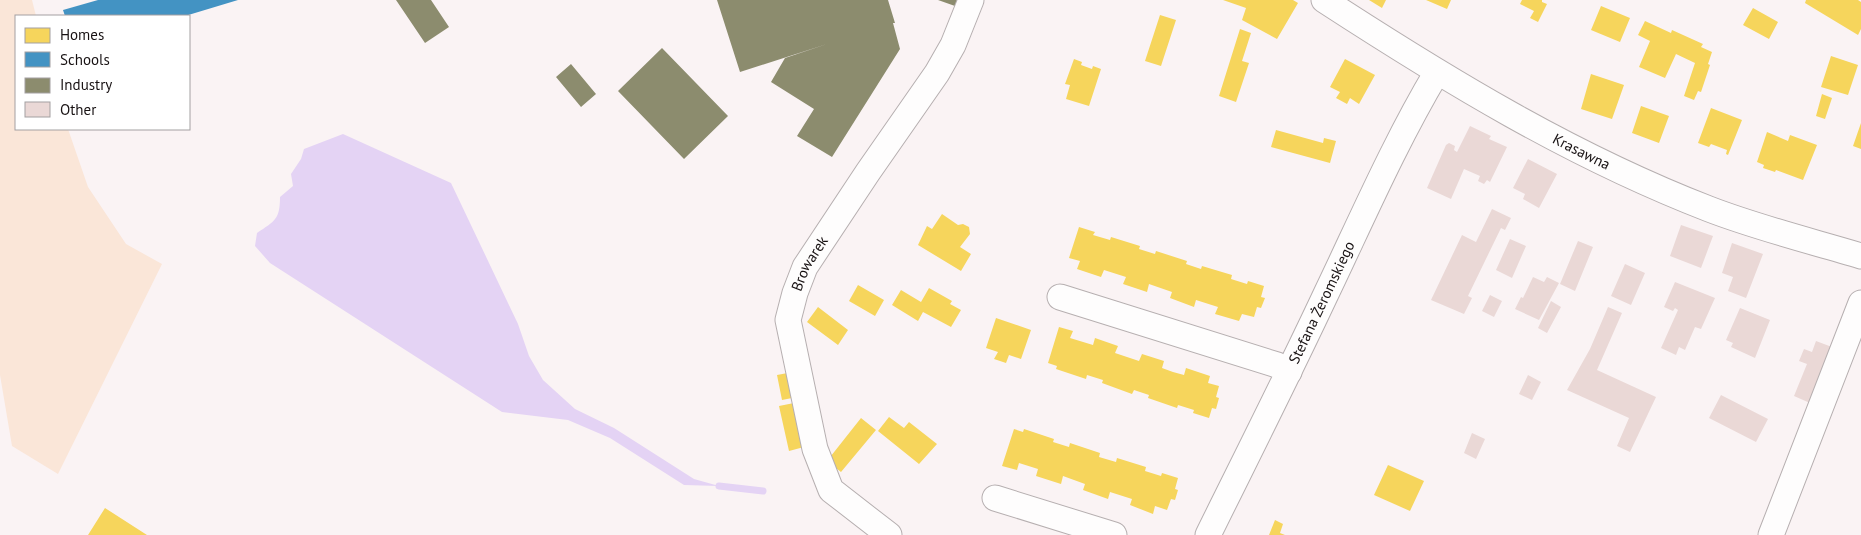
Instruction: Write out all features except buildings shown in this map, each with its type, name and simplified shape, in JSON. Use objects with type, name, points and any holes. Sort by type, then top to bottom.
[{"type":"street","name":"Browarek","points":[[889,535],[832,490],[815,449],[788,320],[805,267],[936,73],[953,45],[971,0]]},
{"type":"street","name":"Krasawna","points":[[1324,0],[1437,72],[1506,113],[1622,172],[1710,210],[1861,256]]},
{"type":"street","name":"Stefana Żeromskiego","points":[[1208,535],[1290,372],[1389,161],[1437,72]]},
{"type":"street","points":[[1060,297],[1277,365],[1290,372]]},
{"type":"street","points":[[1771,535],[1861,303]]},
{"type":"street","points":[[995,498],[1114,535]]},
{"type":"shaded area","points":[[0,0],[32,0],[36,15],[15,15],[15,130],[68,130],[88,187],[126,244],[162,264],[58,474],[12,446],[0,375]]},
{"type":"shaded area","points":[[343,134],[451,183],[518,324],[529,356],[543,380],[575,409],[614,428],[694,479],[719,486],[684,485],[610,438],[568,420],[502,412],[270,263],[255,246],[257,233],[275,219],[279,210],[280,197],[293,186],[291,174],[301,159],[304,149]]},
{"type":"waterway","points":[[719,486],[763,491]]}]
